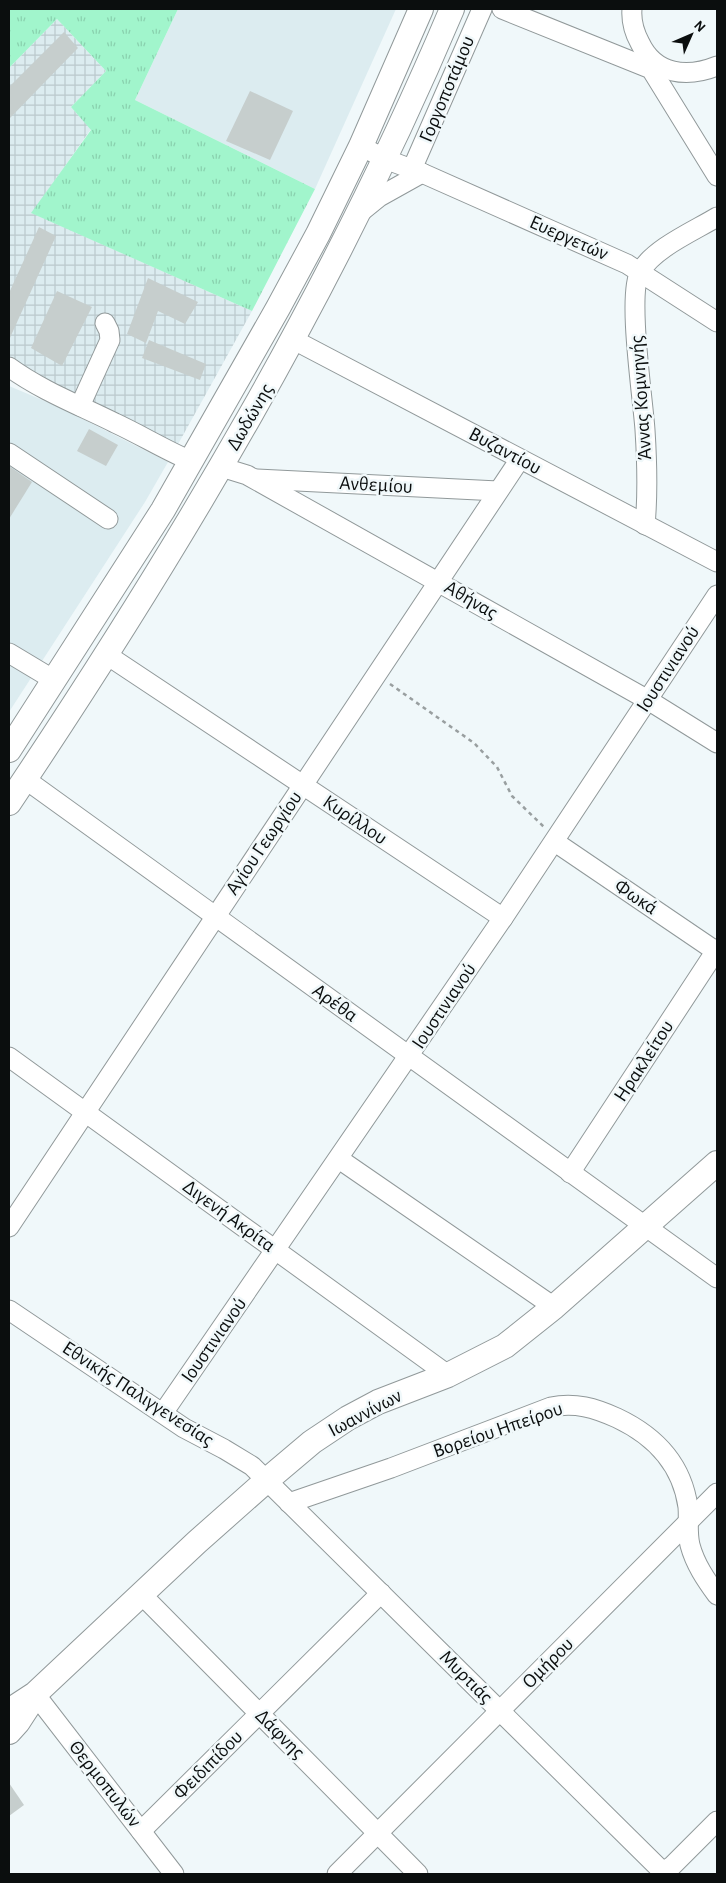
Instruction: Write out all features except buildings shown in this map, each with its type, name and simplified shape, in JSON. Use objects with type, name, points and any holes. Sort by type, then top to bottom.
[{"type":"main road","name":"Δωδώνης","points":[[9,750],[125,571],[192,461],[278,308],[363,141],[421,9]]},
{"type":"main road","name":"Δωδώνης","points":[[9,803],[107,655],[221,467],[294,340],[388,153],[452,9]]},
{"type":"main road","name":"Ιωαννίνων","points":[[35,1694],[141,1594],[312,1442],[348,1418],[378,1402],[448,1375],[505,1346],[554,1307],[717,1163]]},
{"type":"main road","points":[[9,1711],[35,1694]]},
{"type":"main road","points":[[9,1732],[27,1709],[35,1694]]},
{"type":"street","name":"Γοργοποτάμου","points":[[417,171],[482,9]]},
{"type":"street","points":[[502,9],[669,71],[686,73],[717,66]]},
{"type":"street","points":[[632,9],[633,24],[638,41],[717,176]]},
{"type":"street","name":"Ευεργετών","points":[[363,141],[388,153],[417,171],[640,271],[717,322]]},
{"type":"street","points":[[357,215],[379,197],[417,171]]},
{"type":"street","points":[[640,271],[655,255],[717,217]]},
{"type":"street","name":"Άννας Κομνηνής","points":[[640,271],[637,282],[636,301],[637,342],[646,443],[645,525]]},
{"type":"street","points":[[80,406],[110,340],[109,331],[104,323]]},
{"type":"street","name":"Βυζαντίου","points":[[294,340],[717,562]]},
{"type":"street","points":[[9,367],[29,381],[118,424],[174,454],[192,461]]},
{"type":"street","points":[[9,453],[108,518]]},
{"type":"street","name":"Αγίου Γεωργίου","points":[[9,1227],[520,459]]},
{"type":"street","name":"Αθήνας","points":[[221,467],[237,471],[254,479],[438,581],[648,700],[717,743]]},
{"type":"street","name":"Ανθεμίου","points":[[254,479],[498,492]]},
{"type":"street","name":"Ιουστινιανού","points":[[163,1413],[410,1057],[555,842],[717,595]]},
{"type":"street","points":[[9,653],[54,680]]},
{"type":"street","name":"Κυρίλλου","points":[[107,655],[503,918]]},
{"type":"street","name":"Αρέθα","points":[[25,779],[717,1278]]},
{"type":"street","name":"Φωκά","points":[[555,842],[717,951]]},
{"type":"street","name":"Ηρακλείτου","points":[[570,1173],[717,951]]},
{"type":"street","name":"Διγενή Ακρίτα","points":[[9,1057],[448,1375]]},
{"type":"street","points":[[339,1159],[554,1307]]},
{"type":"street","name":"Εθνικής Παλιγγενεσίας","points":[[9,1310],[184,1428],[241,1458],[267,1480]]},
{"type":"street","name":"Βορείου Ηπείρου","points":[[289,1503],[390,1468],[551,1407],[566,1404],[578,1405],[604,1412],[643,1433],[660,1447],[672,1463],[683,1486],[688,1506],[689,1542],[693,1555],[706,1581],[717,1595]]},
{"type":"street","name":"Μυρτιάς","points":[[267,1480],[663,1874]]},
{"type":"street","name":"Ομήρου","points":[[337,1874],[717,1493]]},
{"type":"street","name":"Φειδιπίδου","points":[[141,1831],[381,1593]]},
{"type":"street","name":"Δάφνης","points":[[141,1594],[418,1874]]},
{"type":"street","name":"Θερμοπυλών","points":[[35,1694],[174,1874]]},
{"type":"street","points":[[663,1874],[717,1821]]},
{"type":"path","points":[[376,675],[478,747],[497,767],[512,796],[543,826],[555,842]]},
{"type":"shaded area","points":[[178,9],[396,9],[315,189],[135,100]]},
{"type":"shaded area","points":[[57,19],[106,71],[71,107],[91,129],[32,213],[252,311],[177,446],[61,389],[9,359],[9,68]]},
{"type":"shaded area","points":[[9,386],[59,407],[168,462],[145,502],[9,712]]},
{"type":"green space","points":[[9,9],[178,9],[135,100],[315,189],[252,311],[31,213],[91,130],[71,107],[106,71],[57,19],[9,68]]}]
